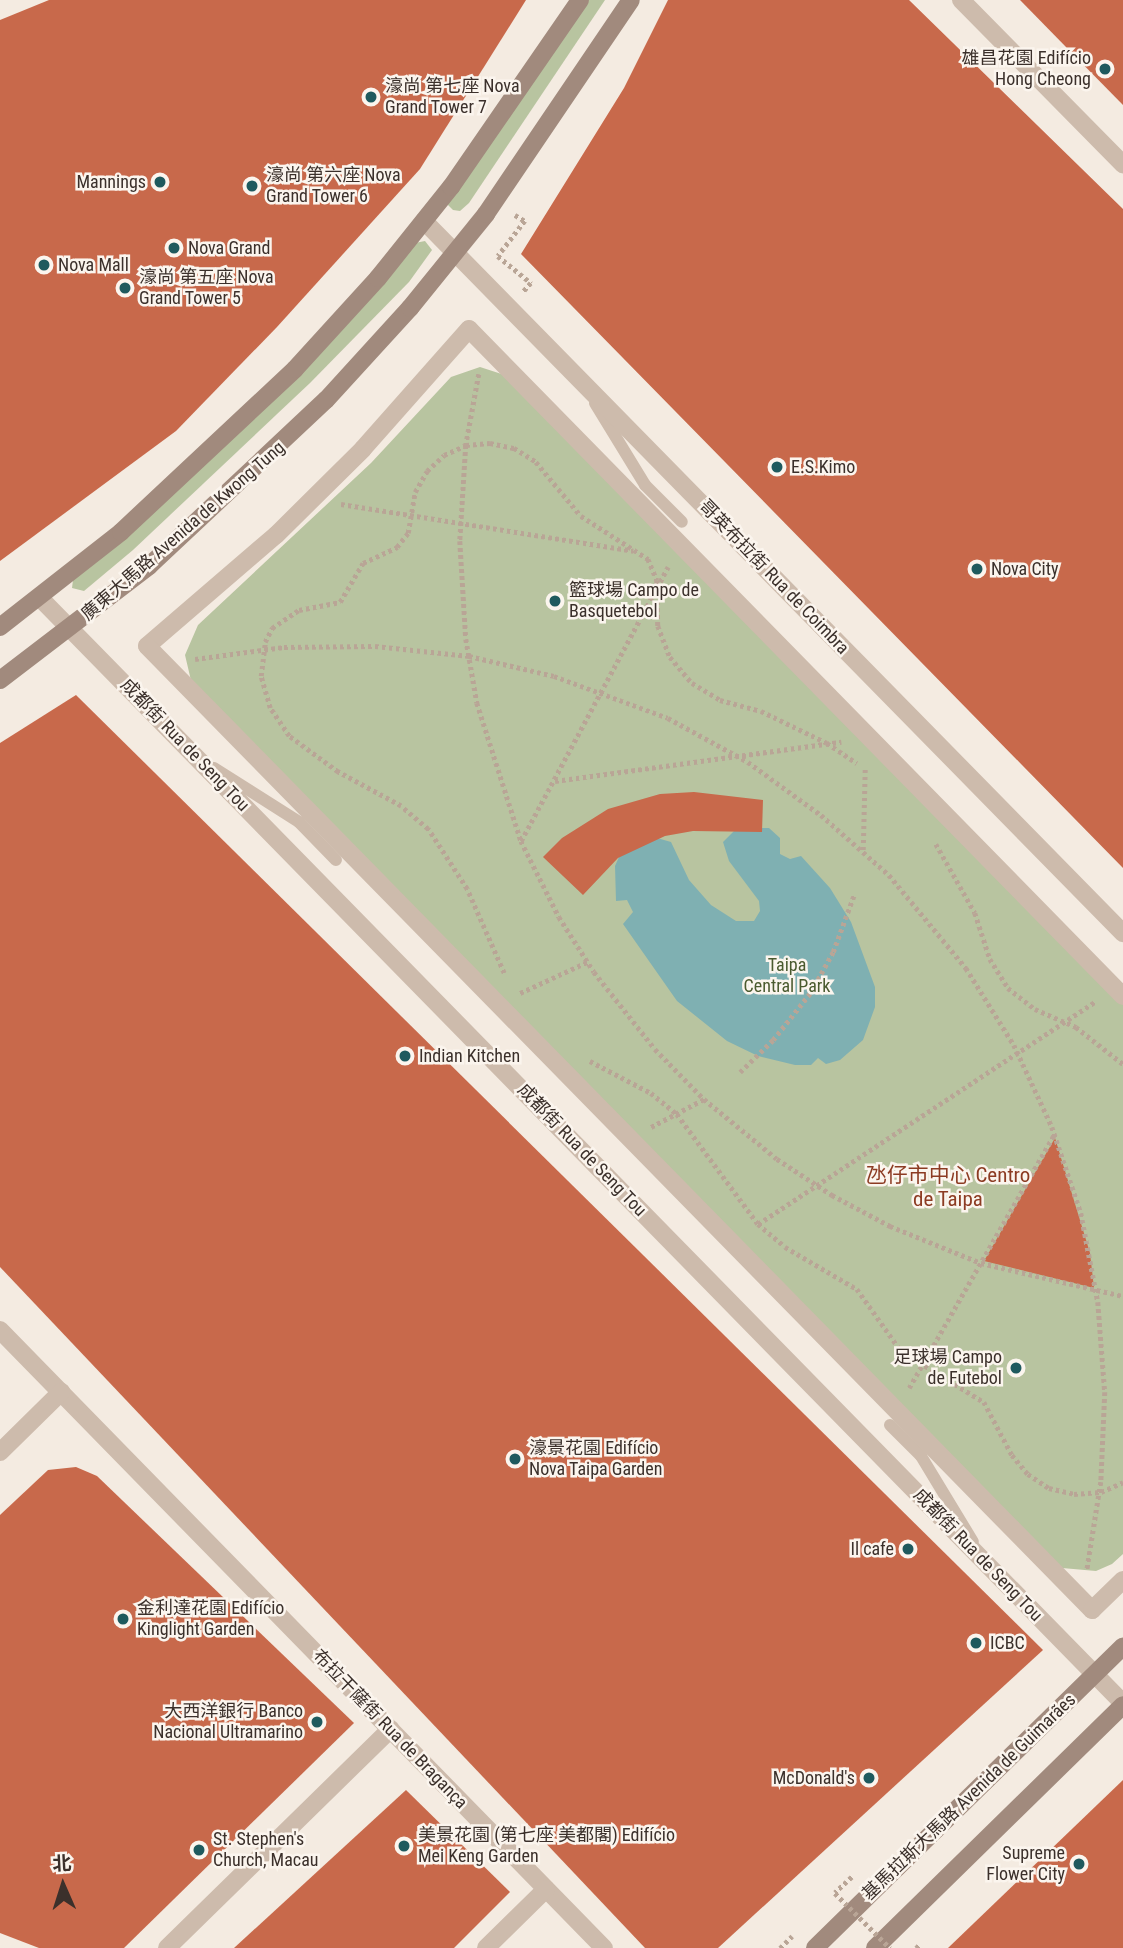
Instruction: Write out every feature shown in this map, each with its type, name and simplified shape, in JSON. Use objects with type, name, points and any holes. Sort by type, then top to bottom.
[{"type":"main road","points":[[0,627],[40,598],[228,436],[304,359],[424,221],[471,162],[580,0]]},
{"type":"main road","name":"廣東大馬路 Avenida de Kwong Tung","points":[[0,680],[71,629],[241,485],[326,400],[455,252],[494,202],[631,0]]},
{"type":"main road","name":"基馬拉斯大馬路 Avenida de Guimarães","points":[[815,1948],[1123,1646]]},
{"type":"main road","points":[[875,1948],[1123,1704]]},
{"type":"street","points":[[961,0],[1123,164]]},
{"type":"street","name":"哥英布拉街 Rua de Coimbra","points":[[424,221],[1123,933]]},
{"type":"street","points":[[1119,992],[469,330],[312,499],[147,646],[627,1136],[893,1418],[1093,1610],[1123,1580]]},
{"type":"street","name":"成都街 Rua de Seng Tou","points":[[40,598],[1123,1704]]},
{"type":"street","name":"布拉干薩街 Rua de Bragança","points":[[0,1330],[604,1948]]},
{"type":"street","points":[[0,1452],[61,1392]]},
{"type":"street","points":[[167,1948],[391,1729]]},
{"type":"street","points":[[486,1948],[547,1889]]},
{"type":"lane","points":[[582,382],[645,485],[682,523]]},
{"type":"lane","points":[[197,757],[299,822],[336,860]]},
{"type":"lane","points":[[893,1418],[921,1456],[984,1560]]},
{"type":"path","points":[[494,202],[525,221],[498,256],[531,283],[509,307]]},
{"type":"path","points":[[486,346],[466,445],[460,523],[469,656],[485,735],[522,841],[587,962],[648,1041],[704,1099],[817,1185],[890,1226],[981,1263],[1123,1296]]},
{"type":"path","points":[[507,978],[467,889],[428,829],[401,806],[338,772],[289,736],[270,708],[261,676],[263,650],[272,628],[284,617],[340,602],[363,563],[397,547],[414,515],[415,492],[427,471],[444,455],[466,445],[490,443],[514,448],[536,462],[581,516],[640,552],[654,569],[658,626],[670,657],[692,683],[720,700],[761,711],[827,743],[876,778]]},
{"type":"path","points":[[312,499],[640,552]]},
{"type":"path","points":[[522,841],[680,545]]},
{"type":"path","points":[[166,666],[263,650],[345,645],[469,656],[602,691],[668,718],[737,756],[797,796],[863,851],[948,944],[1018,1053],[1055,1134],[1080,1213],[1097,1292],[1105,1392],[1101,1492],[1081,1598]]},
{"type":"path","points":[[554,781],[870,738]]},
{"type":"path","points":[[863,851],[865,769]]},
{"type":"path","points":[[933,840],[975,913],[990,959],[1008,988],[1034,1009],[1064,1022],[1123,1064]]},
{"type":"path","points":[[740,1072],[807,999],[833,952],[854,895]]},
{"type":"path","points":[[498,1003],[587,962]]},
{"type":"path","points":[[512,988],[525,1005]]},
{"type":"path","points":[[758,1224],[1064,1022],[1119,992]]},
{"type":"path","points":[[578,1053],[651,1093],[677,1114],[758,1224],[785,1247],[857,1289],[901,1351],[984,1402],[1012,1455],[1028,1475],[1049,1488],[1074,1494],[1101,1492],[1123,1482]]},
{"type":"path","points":[[627,1136],[704,1099]]},
{"type":"path","points":[[893,1418],[1055,1134]]},
{"type":"path","points":[[852,1877],[835,1893],[890,1948]]},
{"type":"green space","points":[[587,0],[605,0],[469,203],[460,211],[453,210],[447,204]]},
{"type":"green space","points":[[425,241],[432,250],[409,282],[310,383],[133,550],[84,591],[72,588],[73,580],[415,243]]},
{"type":"green space","name":"Taipa Central Park","points":[[480,367],[511,377],[1123,1001],[1123,1554],[1112,1564],[1096,1571],[1062,1568],[193,689],[185,655],[198,625],[371,463],[451,377]]},
{"type":"water","points":[[737,828],[769,828],[780,838],[780,854],[790,859],[801,856],[830,888],[851,922],[875,987],[875,1007],[863,1040],[840,1060],[826,1064],[818,1058],[811,1065],[795,1065],[758,1056],[727,1041],[677,1001],[623,924],[633,912],[627,900],[616,901],[615,866],[619,857],[657,838],[671,842],[689,880],[711,905],[736,921],[754,921],[760,911],[759,901],[729,861],[723,842]]},
{"type":"building","name":"Nova Grand","points":[[49,0],[526,0],[420,169],[277,327],[176,431],[0,561],[0,20]]},
{"type":"building","name":"Nova City","points":[[668,0],[909,0],[1123,209],[1123,868],[521,254],[624,88]]},
{"type":"building","name":"雄昌花園 Edifício Hong Cheong","points":[[1020,0],[1123,0],[1123,105],[1066,47]]},
{"type":"building","name":"濠景花園 Edifício Nova Taipa Garden","points":[[76,695],[1043,1650],[718,1948],[645,1948],[0,1267],[0,743]]},
{"type":"building","points":[[694,792],[763,800],[762,832],[693,831],[665,836],[618,858],[583,895],[543,857],[562,838],[608,809],[660,794]]},
{"type":"building","points":[[1055,1138],[1090,1253],[1094,1288],[984,1261]]},
{"type":"building","name":"金利達花園 Edifício Kinglight Garden","points":[[76,1467],[97,1476],[354,1723],[124,1948],[39,1948],[0,1933],[0,1515],[48,1470]]},
{"type":"building","name":"Supreme Flower City","points":[[1123,1780],[1123,1948],[948,1948]]},
{"type":"building","name":"美景花園 (第七座 美都閣) Edifício Mei Keng Garden","points":[[406,1790],[510,1892],[454,1948],[234,1948]]},
{"type":"place","name":"雄昌花園 Edifício Hong Cheong","points":[[1105,69]]},
{"type":"place","name":"濠尚 第七座 Nova Grand Tower 7","points":[[371,97]]},
{"type":"place","name":"Mannings","points":[[160,182]]},
{"type":"place","name":"濠尚 第六座 Nova Grand Tower 6","points":[[252,186]]},
{"type":"place","name":"Nova Grand","points":[[174,248]]},
{"type":"place","name":"Nova Mall","points":[[44,265]]},
{"type":"place","name":"濠尚 第五座 Nova Grand Tower 5","points":[[125,288]]},
{"type":"place","name":"E.S.Kimo","points":[[777,467]]},
{"type":"place","name":"Nova City","points":[[977,569]]},
{"type":"place","name":"籃球場 Campo de Basquetebol","points":[[555,601]]},
{"type":"place","name":"Indian Kitchen","points":[[405,1056]]},
{"type":"place","name":"足球場 Campo de Futebol","points":[[1016,1368]]},
{"type":"place","name":"濠景花園 Edifício Nova Taipa Garden","points":[[515,1459]]},
{"type":"place","name":"Il cafe","points":[[908,1549]]},
{"type":"place","name":"金利達花園 Edifício Kinglight Garden","points":[[123,1619]]},
{"type":"place","name":"ICBC","points":[[976,1643]]},
{"type":"place","name":"大西洋銀行 Banco Nacional Ultramarino","points":[[317,1722]]},
{"type":"place","name":"McDonald's","points":[[869,1778]]},
{"type":"place","name":"美景花園 (第七座 美都閣) Edifício Mei Keng Garden","points":[[404,1846]]},
{"type":"place","name":"St. Stephen's Church, Macau","points":[[199,1850]]},
{"type":"place","name":"Supreme Flower City","points":[[1079,1864]]},
{"type":"district","name":"氹仔市中心 Centro de Taipa","points":[[948,1187]]}]
